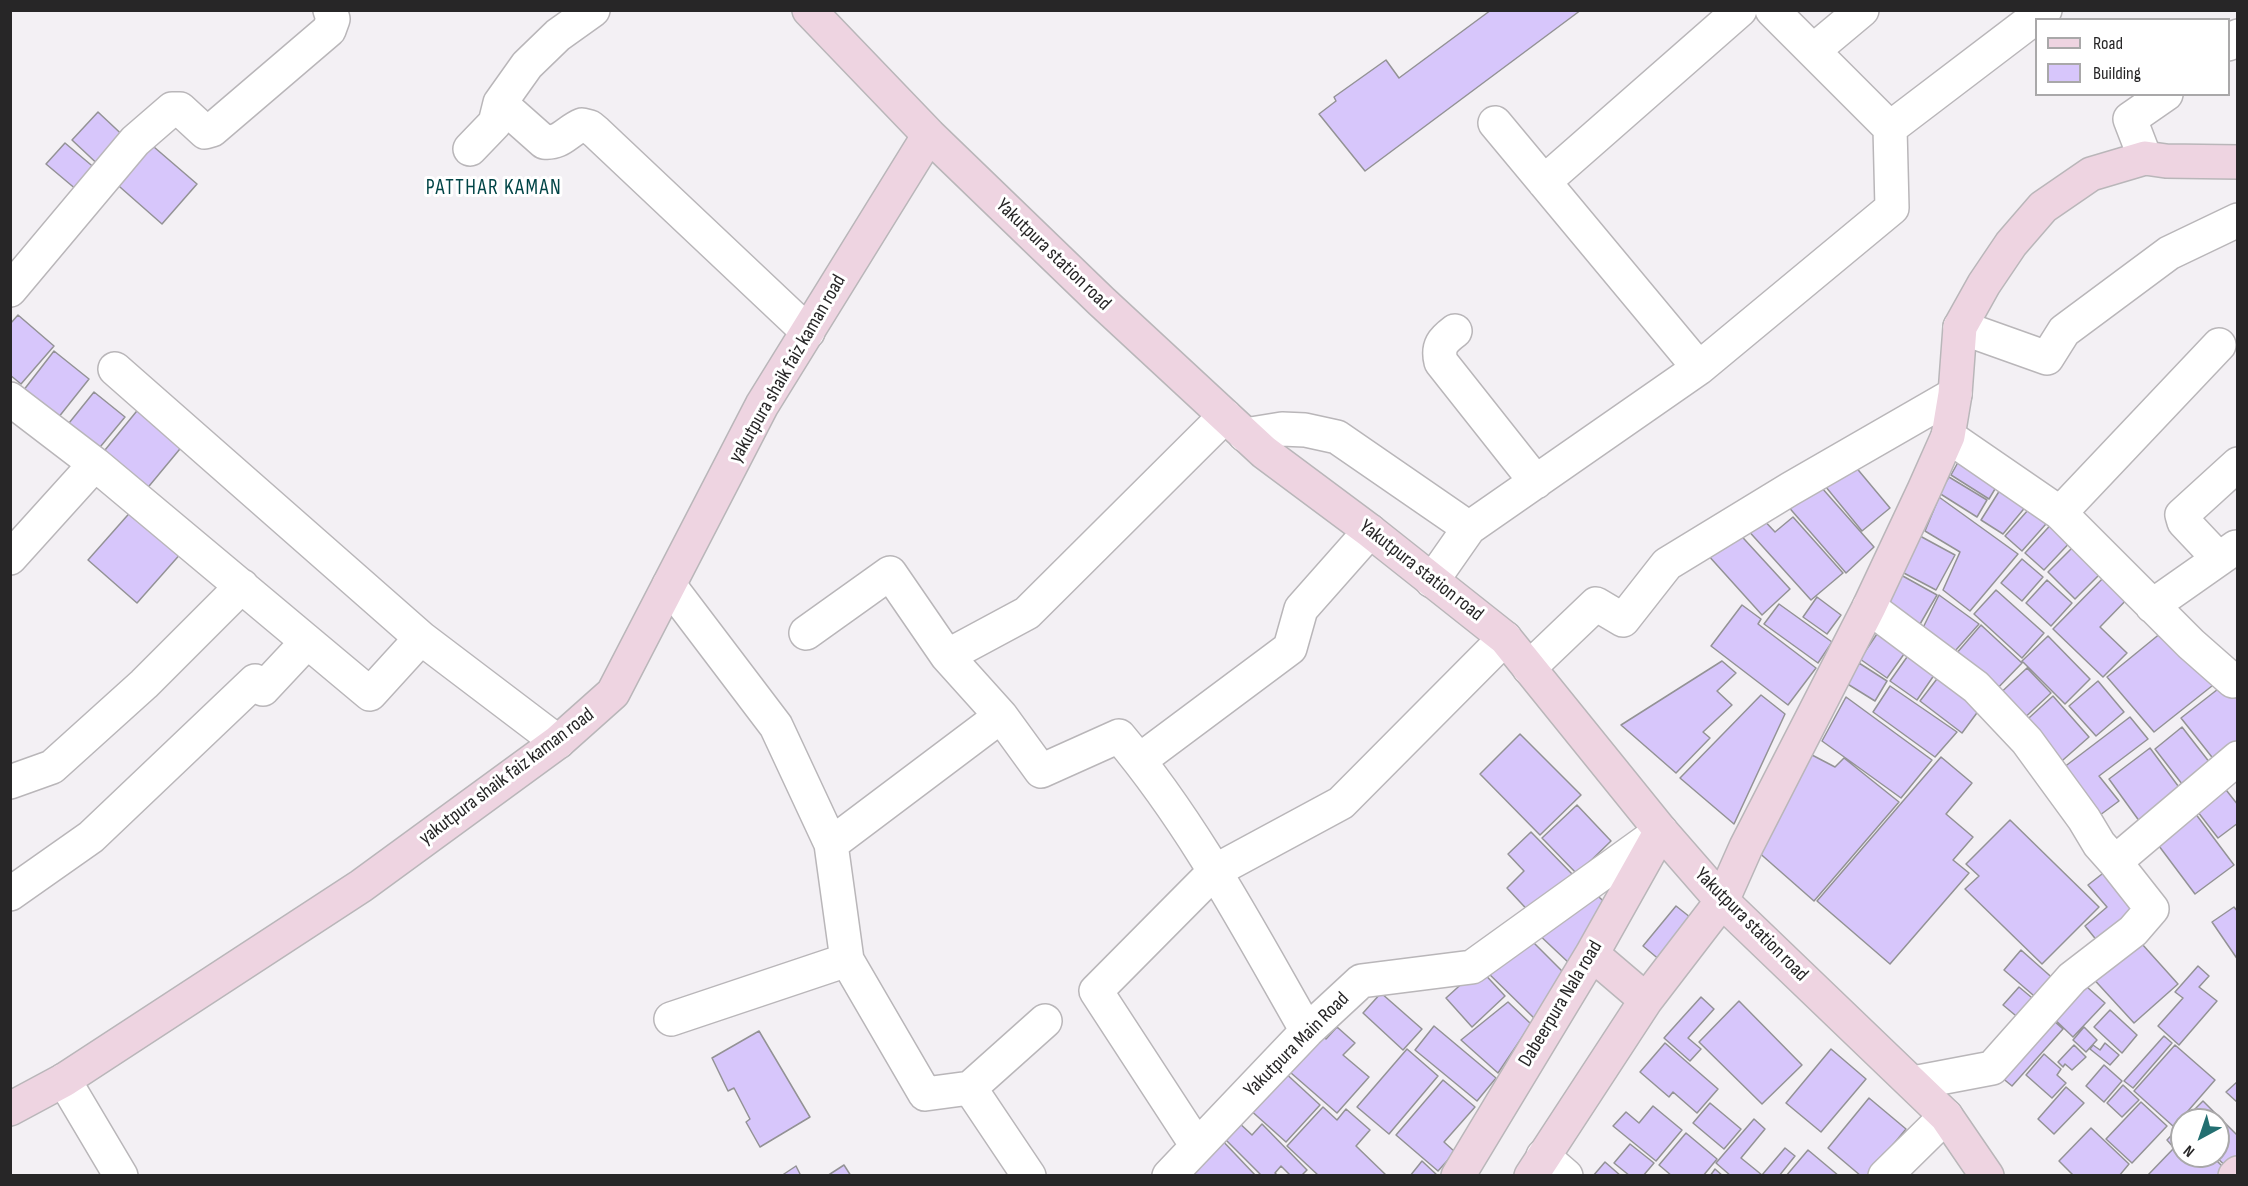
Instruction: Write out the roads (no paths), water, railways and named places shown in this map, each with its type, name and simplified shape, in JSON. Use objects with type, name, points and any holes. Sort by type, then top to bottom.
[{"type":"street","points":[[10,291],[135,141],[164,115],[172,109],[180,109],[204,132],[212,130],[329,30],[333,19],[330,10]]},
{"type":"street","points":[[470,149],[495,123],[500,103],[527,65],[558,35],[592,10]]},
{"type":"street","points":[[1544,182],[1740,10]]},
{"type":"street","points":[[1432,581],[1469,528],[1699,368],[1892,208],[1890,128],[1772,10]]},
{"type":"street","points":[[1813,51],[1862,10]]},
{"type":"street","points":[[1890,128],[2045,10]]},
{"type":"street","name":"Yakutpura station road","points":[[820,14],[929,135],[1101,301],[1264,452],[1370,531],[1505,638],[1661,831],[1722,901],[1946,1116],[1987,1176]]},
{"type":"street","points":[[2145,158],[2130,119],[2163,96]]},
{"type":"street","points":[[500,103],[544,142],[559,141],[582,125],[590,127],[808,332]]},
{"type":"street","points":[[1495,123],[1699,368]]},
{"type":"street","name":"yakutpura shaik faiz kaman road","points":[[11,1107],[63,1080],[361,886],[558,742],[613,693],[762,405],[929,135]]},
{"type":"street","points":[[1546,1169],[1646,1000],[1722,901],[1746,847],[1869,607],[1947,436],[1955,394],[1960,327],[1984,284],[2011,244],[2043,207],[2091,174],[2145,158],[2238,162]]},
{"type":"street","points":[[1960,327],[2047,358],[2064,331],[2169,253],[2238,220]]},
{"type":"street","points":[[1455,331],[1442,341],[1439,354],[1441,362],[1536,482]]},
{"type":"street","points":[[2060,513],[2219,345]]},
{"type":"street","points":[[115,369],[421,638],[558,742]]},
{"type":"street","points":[[1529,668],[1596,604],[1623,620],[1667,564],[1790,489],[1955,394]]},
{"type":"street","points":[[10,399],[95,464],[370,694],[421,638]]},
{"type":"street","points":[[946,656],[1027,613],[1235,425],[1305,430],[1337,437],[1469,528]]},
{"type":"street","points":[[1947,436],[2060,513],[2191,645],[2236,682]]},
{"type":"street","points":[[10,558],[95,464]]},
{"type":"street","points":[[2152,606],[2228,552],[2184,522],[2182,515],[2238,464]]},
{"type":"street","points":[[1140,760],[1290,648],[1301,609],[1370,531]]},
{"type":"street","points":[[806,633],[890,573],[946,656],[1002,716],[1041,771],[1119,736],[1140,760],[1215,871],[1307,1031]]},
{"type":"street","points":[[669,585],[776,726],[831,844],[847,960],[925,1094],[970,1088],[1045,1021]]},
{"type":"street","points":[[10,782],[52,767],[144,684],[242,586]]},
{"type":"street","points":[[1869,607],[1976,687],[2027,741],[2084,819],[2099,844],[2152,909],[2133,931],[2072,978],[1992,1068],[1913,1083]]},
{"type":"street","points":[[1197,1146],[1096,991],[1215,871],[1341,802],[1505,638]]},
{"type":"street","points":[[10,894],[92,837],[255,681],[263,689],[307,642]]},
{"type":"street","points":[[831,844],[1002,716]]},
{"type":"street","points":[[2115,862],[2238,758]]},
{"type":"street","name":"Dabeerpura Nala road","points":[[1458,1176],[1592,954],[1661,831]]},
{"type":"street","name":"Yakutpura Main Road","points":[[1169,1176],[1307,1031],[1361,981],[1472,967],[1661,831]]},
{"type":"street","points":[[1592,954],[1646,1000]]},
{"type":"street","points":[[671,1019],[847,960]]},
{"type":"street","points":[[63,1080],[121,1176]]},
{"type":"street","points":[[970,1088],[1029,1176]]},
{"type":"street","points":[[1885,1176],[1946,1116]]},
{"type":"district","name":"PATTHAR KAMAN","points":[[494,189]]}]
